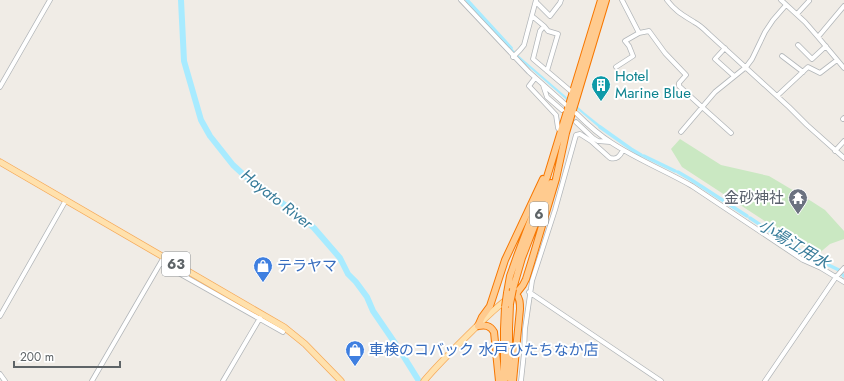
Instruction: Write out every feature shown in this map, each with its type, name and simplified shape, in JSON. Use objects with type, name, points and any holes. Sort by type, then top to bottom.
[{"type":"highway","name":"6","points":[[509,381],[507,293],[515,260],[558,145],[602,0]]},
{"type":"highway","name":"6","points":[[504,381],[504,329],[508,306],[514,291],[522,258],[548,192],[602,0]]},
{"type":"highway","points":[[512,381],[520,309],[520,300],[514,291],[529,280],[556,179],[564,139]]},
{"type":"highway","points":[[499,381],[494,332],[490,327],[482,325],[478,326],[482,317],[490,306],[505,260],[558,145]]},
{"type":"main road","name":"63","points":[[0,162],[66,200],[162,260],[261,317],[284,327],[299,339],[341,381]]},
{"type":"main road","points":[[425,379],[514,291]]},
{"type":"street","points":[[0,87],[50,0]]},
{"type":"street","points":[[460,0],[513,57],[566,104]]},
{"type":"street","points":[[536,1],[550,16],[561,0]]},
{"type":"street","points":[[622,0],[639,33]]},
{"type":"street","points":[[667,0],[680,14],[696,23],[725,48],[844,158]]},
{"type":"street","points":[[513,57],[524,45],[536,1]]},
{"type":"street","points":[[797,14],[810,1]]},
{"type":"street","points":[[681,132],[715,92],[746,67],[752,59],[765,32],[785,2],[818,37],[844,68]]},
{"type":"street","points":[[818,37],[844,6]]},
{"type":"street","points":[[532,16],[548,31],[558,34],[547,71]]},
{"type":"street","points":[[544,26],[540,31],[533,59],[573,93]]},
{"type":"street","points":[[616,67],[633,56],[625,41],[639,33],[650,31],[665,53],[686,75],[679,86],[731,133]]},
{"type":"street","points":[[798,45],[812,59],[826,46]]},
{"type":"street","points":[[725,48],[715,59],[734,76]]},
{"type":"street","points":[[782,56],[802,72]]},
{"type":"street","points":[[777,96],[808,67],[820,73],[837,60]]},
{"type":"street","points":[[535,78],[529,86],[556,115],[558,128],[561,132]]},
{"type":"street","points":[[543,85],[549,100],[562,110]]},
{"type":"street","points":[[576,113],[593,130],[610,142],[640,160],[692,186],[804,260],[844,282]]},
{"type":"street","points":[[576,122],[598,141],[610,142]]},
{"type":"street","points":[[521,381],[529,280],[555,210],[576,135],[580,134],[591,141],[613,159],[617,158],[623,150]]},
{"type":"street","points":[[835,151],[844,141]]},
{"type":"street","points":[[0,316],[66,200]]},
{"type":"street","points":[[92,381],[162,260]]},
{"type":"street","points":[[765,381],[836,277],[844,268]]},
{"type":"street","points":[[529,292],[661,381]]},
{"type":"street","points":[[520,300],[528,301]]},
{"type":"street","points":[[223,381],[261,317],[283,332]]},
{"type":"street","points":[[0,374],[5,381]]},
{"type":"green space","points":[[680,139],[721,165],[769,176],[811,201],[825,210],[844,231],[844,239],[830,244],[817,255],[682,167],[671,149]]},
{"type":"water","points":[[509,45],[518,55],[605,129],[603,131],[516,56],[508,46]]},
{"type":"waterway","name":"Hayato River","points":[[181,0],[184,61],[201,120],[210,136],[233,165],[245,176],[314,228],[340,258],[348,274],[367,297],[373,311],[419,381]]},
{"type":"waterway","name":"小場江用水","points":[[467,0],[511,48]]},
{"type":"waterway","name":"小場江用水","points":[[600,127],[641,155]]},
{"type":"waterway","name":"小場江用水","points":[[644,156],[675,171]]},
{"type":"waterway","name":"小場江用水","points":[[678,172],[747,216]]},
{"type":"waterway","name":"小場江用水","points":[[750,218],[803,253],[839,270]]},
{"type":"place","name":"Hotel Marine Blue","points":[[601,102]]},
{"type":"place","name":"金砂神社","points":[[798,215]]},
{"type":"place","name":"テラヤマ","points":[[263,283]]},
{"type":"place","name":"車検のコバック 水戸ひたちなか店","points":[[355,367]]}]
